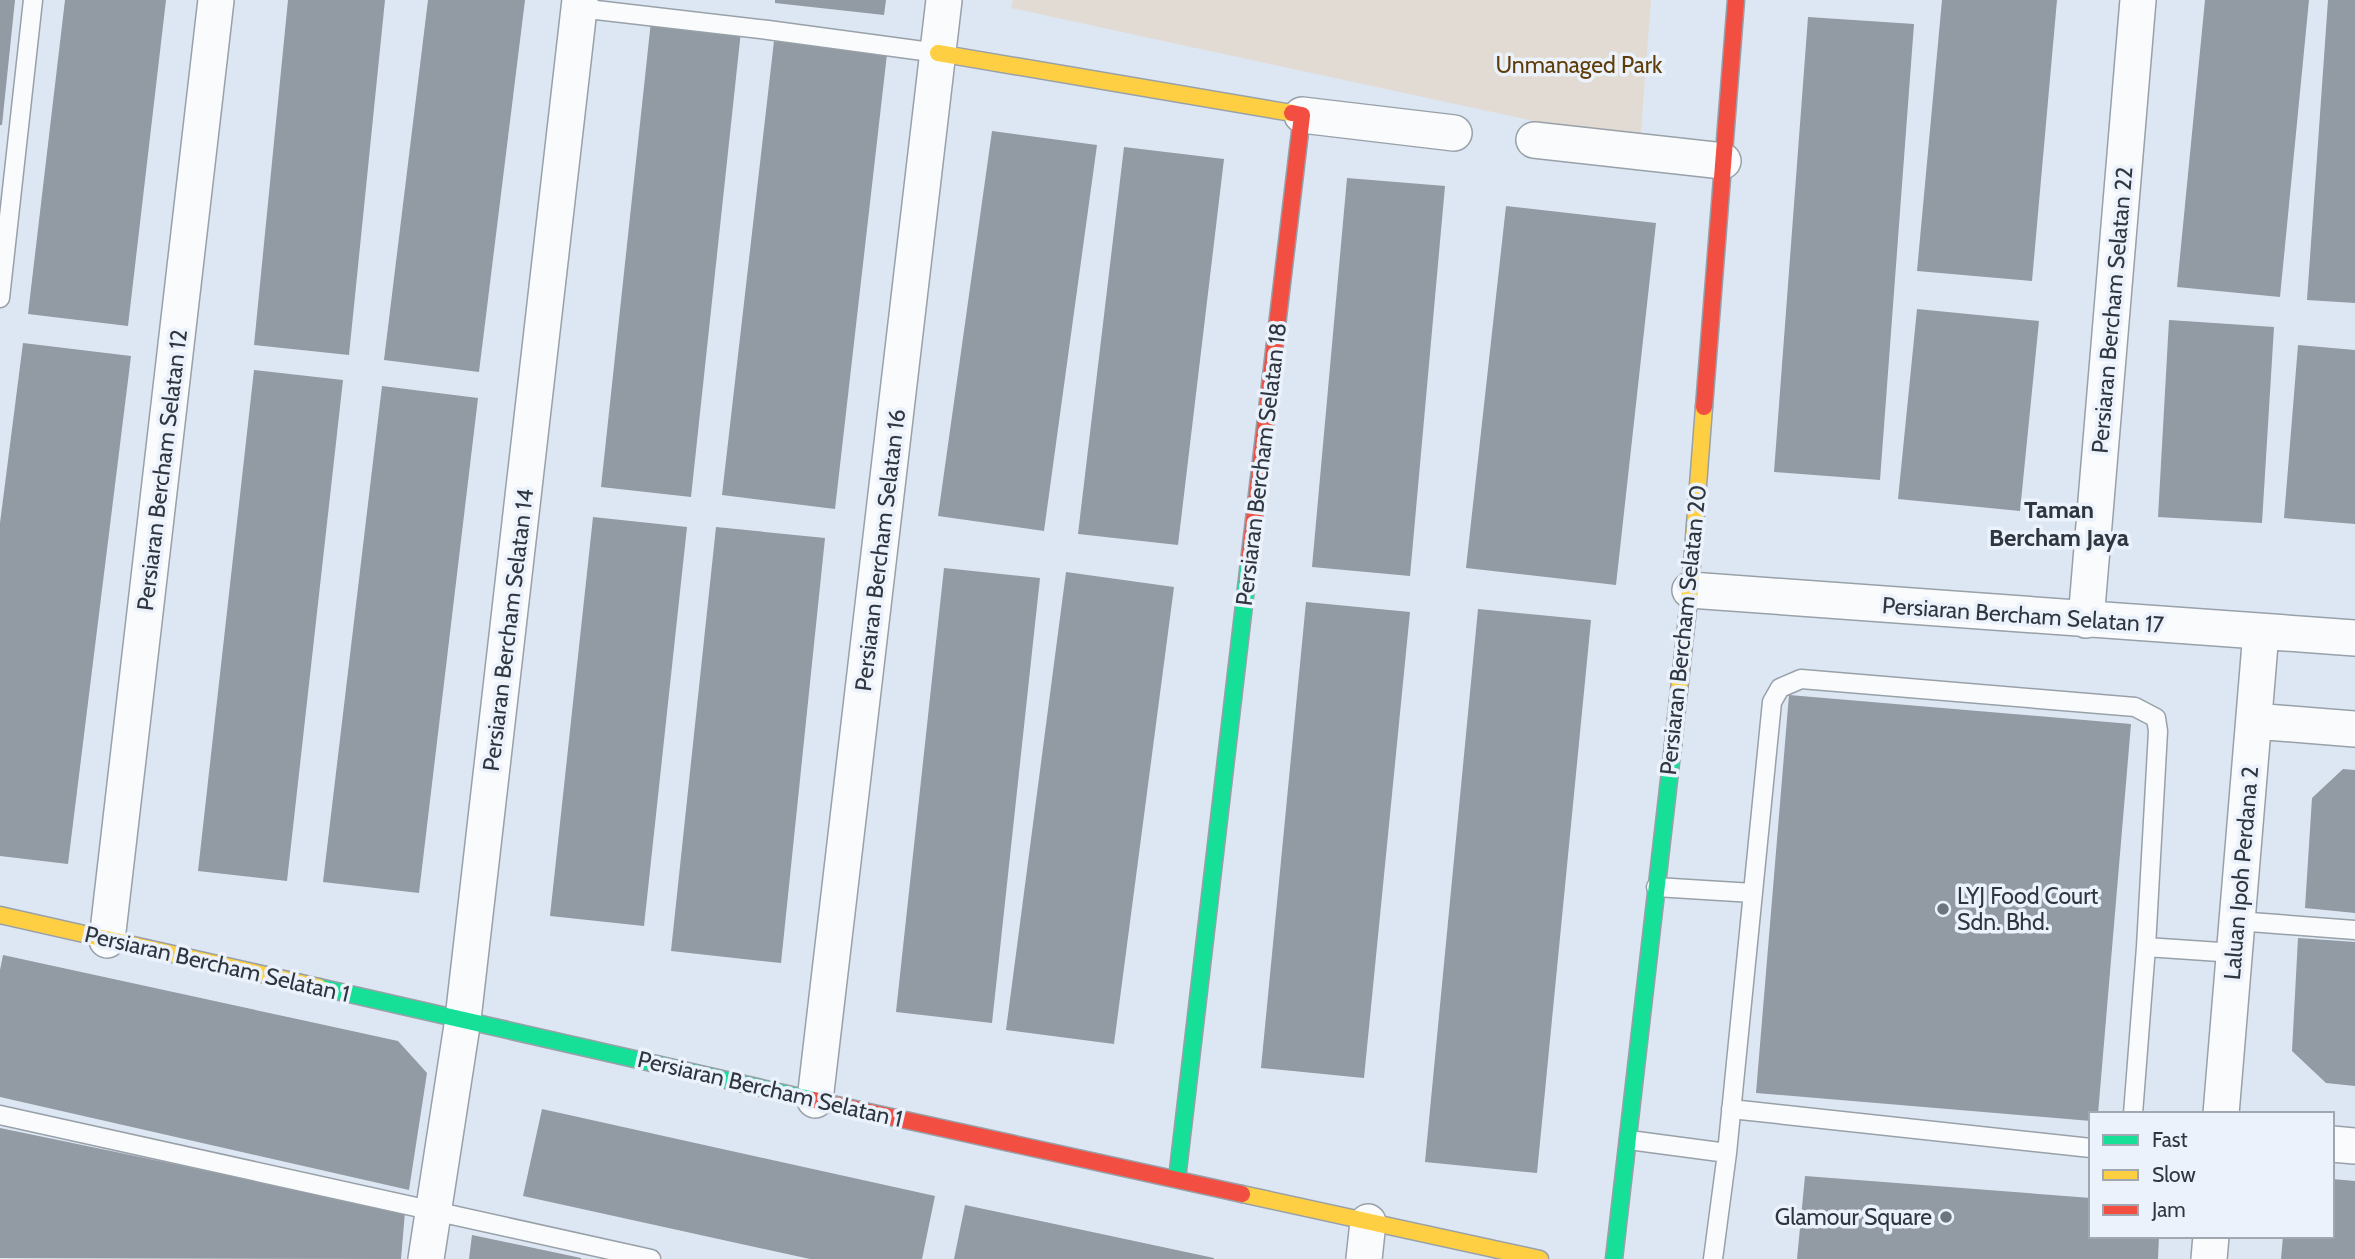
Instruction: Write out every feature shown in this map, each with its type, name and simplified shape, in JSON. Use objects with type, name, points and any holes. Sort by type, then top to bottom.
[{"type":"street","name":"Persiaran Bercham Selatan 12","points":[[107,940],[216,0]]},
{"type":"street","name":"Persiaran Bercham Selatan 16","points":[[815,1100],[944,0]]},
{"type":"street","name":"Persiaran Bercham Selatan 20","points":[[1614,1259],[1690,590],[1736,0]]},
{"type":"street","name":"Persiaran Bercham Selatan 22","points":[[2086,620],[2137,0]]},
{"type":"street","name":"Persiaran Bercham Selatan 14","points":[[426,1259],[463,1019],[580,4]]},
{"type":"street","points":[[938,53],[1302,115],[1454,133]]},
{"type":"street","name":"Persiaran Bercham Selatan 18","points":[[1177,1179],[1302,115]]},
{"type":"street","points":[[1534,140],[1723,160]]},
{"type":"street","name":"Persiaran Bercham Selatan 17","points":[[1690,590],[2355,638]]},
{"type":"street","name":"Laluan Ipoh Perdana 2","points":[[2221,1112],[2261,632]]},
{"type":"street","points":[[2254,721],[2355,729]]},
{"type":"street","name":"Persiaran Bercham Selatan 1","points":[[0,915],[815,1100],[1540,1259]]},
{"type":"street","points":[[2334,1144],[2355,1146]]},
{"type":"street","points":[[1364,1259],[1368,1222]]},
{"type":"street","points":[[2209,1259],[2211,1238]]},
{"type":"lane","points":[[0,298],[33,0]]},
{"type":"lane","points":[[580,4],[938,53]]},
{"type":"lane","points":[[1713,1259],[1727,1153],[1772,702],[1780,688],[1801,679],[2135,707],[2156,718],[2158,731],[2146,947],[2133,1112]]},
{"type":"lane","points":[[1656,887],[1753,893]]},
{"type":"lane","points":[[2146,947],[2236,937],[2355,930]]},
{"type":"lane","points":[[1731,1110],[2089,1148]]},
{"type":"lane","points":[[0,1115],[651,1259]]},
{"type":"lane","points":[[1629,1140],[1727,1153]]},
{"type":"green space","name":"Unmanaged Park","points":[[1013,0],[1651,0],[1640,144],[1011,8]]},
{"type":"building","points":[[0,0],[15,0],[2,125],[0,125]]},
{"type":"building","points":[[65,0],[166,0],[128,326],[28,314]]},
{"type":"building","points":[[288,0],[385,0],[349,355],[254,345]]},
{"type":"building","points":[[428,0],[525,0],[479,372],[384,360]]},
{"type":"building","points":[[775,0],[886,0],[884,15],[775,3]]},
{"type":"building","points":[[1942,0],[2057,0],[2032,281],[1917,271]]},
{"type":"building","points":[[2205,0],[2309,0],[2280,297],[2177,287]]},
{"type":"building","points":[[2328,0],[2355,0],[2355,303],[2307,300]]},
{"type":"building","points":[[1808,17],[1914,24],[1880,480],[1774,472]]},
{"type":"building","points":[[651,21],[741,31],[691,497],[601,487]]},
{"type":"building","points":[[774,41],[887,54],[835,509],[722,495]]},
{"type":"building","points":[[992,131],[1097,145],[1044,531],[938,516]]},
{"type":"building","points":[[1124,147],[1224,159],[1178,545],[1078,534]]},
{"type":"building","points":[[1347,178],[1445,186],[1410,576],[1312,567]]},
{"type":"building","points":[[1506,206],[1656,223],[1616,585],[1466,568]]},
{"type":"building","points":[[1917,309],[2039,321],[2020,511],[1898,499]]},
{"type":"building","points":[[2169,320],[2274,327],[2262,523],[2158,517]]},
{"type":"building","points":[[23,343],[131,356],[68,864],[0,856],[0,523]]},
{"type":"building","points":[[2298,345],[2355,350],[2355,524],[2284,518]]},
{"type":"building","points":[[254,370],[343,380],[287,881],[198,871]]},
{"type":"building","points":[[382,386],[478,398],[419,893],[323,882]]},
{"type":"building","points":[[593,517],[687,527],[644,926],[550,916]]},
{"type":"building","points":[[716,527],[825,538],[781,963],[671,951]]},
{"type":"building","points":[[944,568],[1040,578],[992,1023],[896,1012]]},
{"type":"building","points":[[1066,572],[1174,587],[1114,1044],[1006,1030]]},
{"type":"building","points":[[1306,602],[1410,612],[1364,1078],[1261,1068]]},
{"type":"building","points":[[1478,609],[1591,620],[1537,1173],[1425,1162]]},
{"type":"building","name":"LYJ Food Court Sdn. Bhd.","points":[[1789,695],[2131,724],[2098,1112],[2089,1112],[2089,1121],[1756,1093]]},
{"type":"building","points":[[2343,769],[2355,770],[2355,913],[2305,908],[2312,798]]},
{"type":"building","points":[[2298,938],[2355,942],[2355,1086],[2326,1083],[2292,1051]]},
{"type":"building","points":[[3,955],[398,1041],[427,1073],[409,1190],[0,1097],[0,970]]},
{"type":"building","points":[[542,1109],[935,1196],[922,1259],[810,1259],[523,1196]]},
{"type":"building","points":[[0,1128],[405,1212],[401,1259],[0,1258]]},
{"type":"building","name":"Glamour Square","points":[[1805,1176],[2089,1198],[2089,1238],[2159,1238],[2158,1259],[1797,1259]]},
{"type":"building","points":[[2334,1179],[2355,1181],[2355,1259],[2281,1259],[2283,1238],[2334,1238]]},
{"type":"building","points":[[965,1205],[1214,1258],[1214,1259],[954,1259]]},
{"type":"building","points":[[472,1235],[581,1258],[581,1259],[469,1259]]},
{"type":"traffic: fast","points":[[1177,1179],[1249,562]]},
{"type":"traffic: fast","points":[[1614,1259],[1673,745]]},
{"type":"traffic: fast","points":[[319,987],[814,1100]]},
{"type":"traffic: slow","points":[[938,53],[1292,113]]},
{"type":"traffic: slow","points":[[1673,745],[1690,590],[1704,407]]},
{"type":"traffic: slow","points":[[0,915],[319,987]]},
{"type":"traffic: slow","points":[[1242,1194],[1540,1259]]},
{"type":"traffic: jam","points":[[1704,407],[1736,0]]},
{"type":"traffic: jam","points":[[1249,562],[1302,115],[1292,113]]},
{"type":"traffic: jam","points":[[814,1100],[1242,1194]]},
{"type":"place","name":"LYJ Food Court Sdn. Bhd.","points":[[1943,909]]},
{"type":"place","name":"Glamour Square","points":[[1946,1217]]},
{"type":"district","name":"Taman Bercham Jaya","points":[[2059,523]]}]
